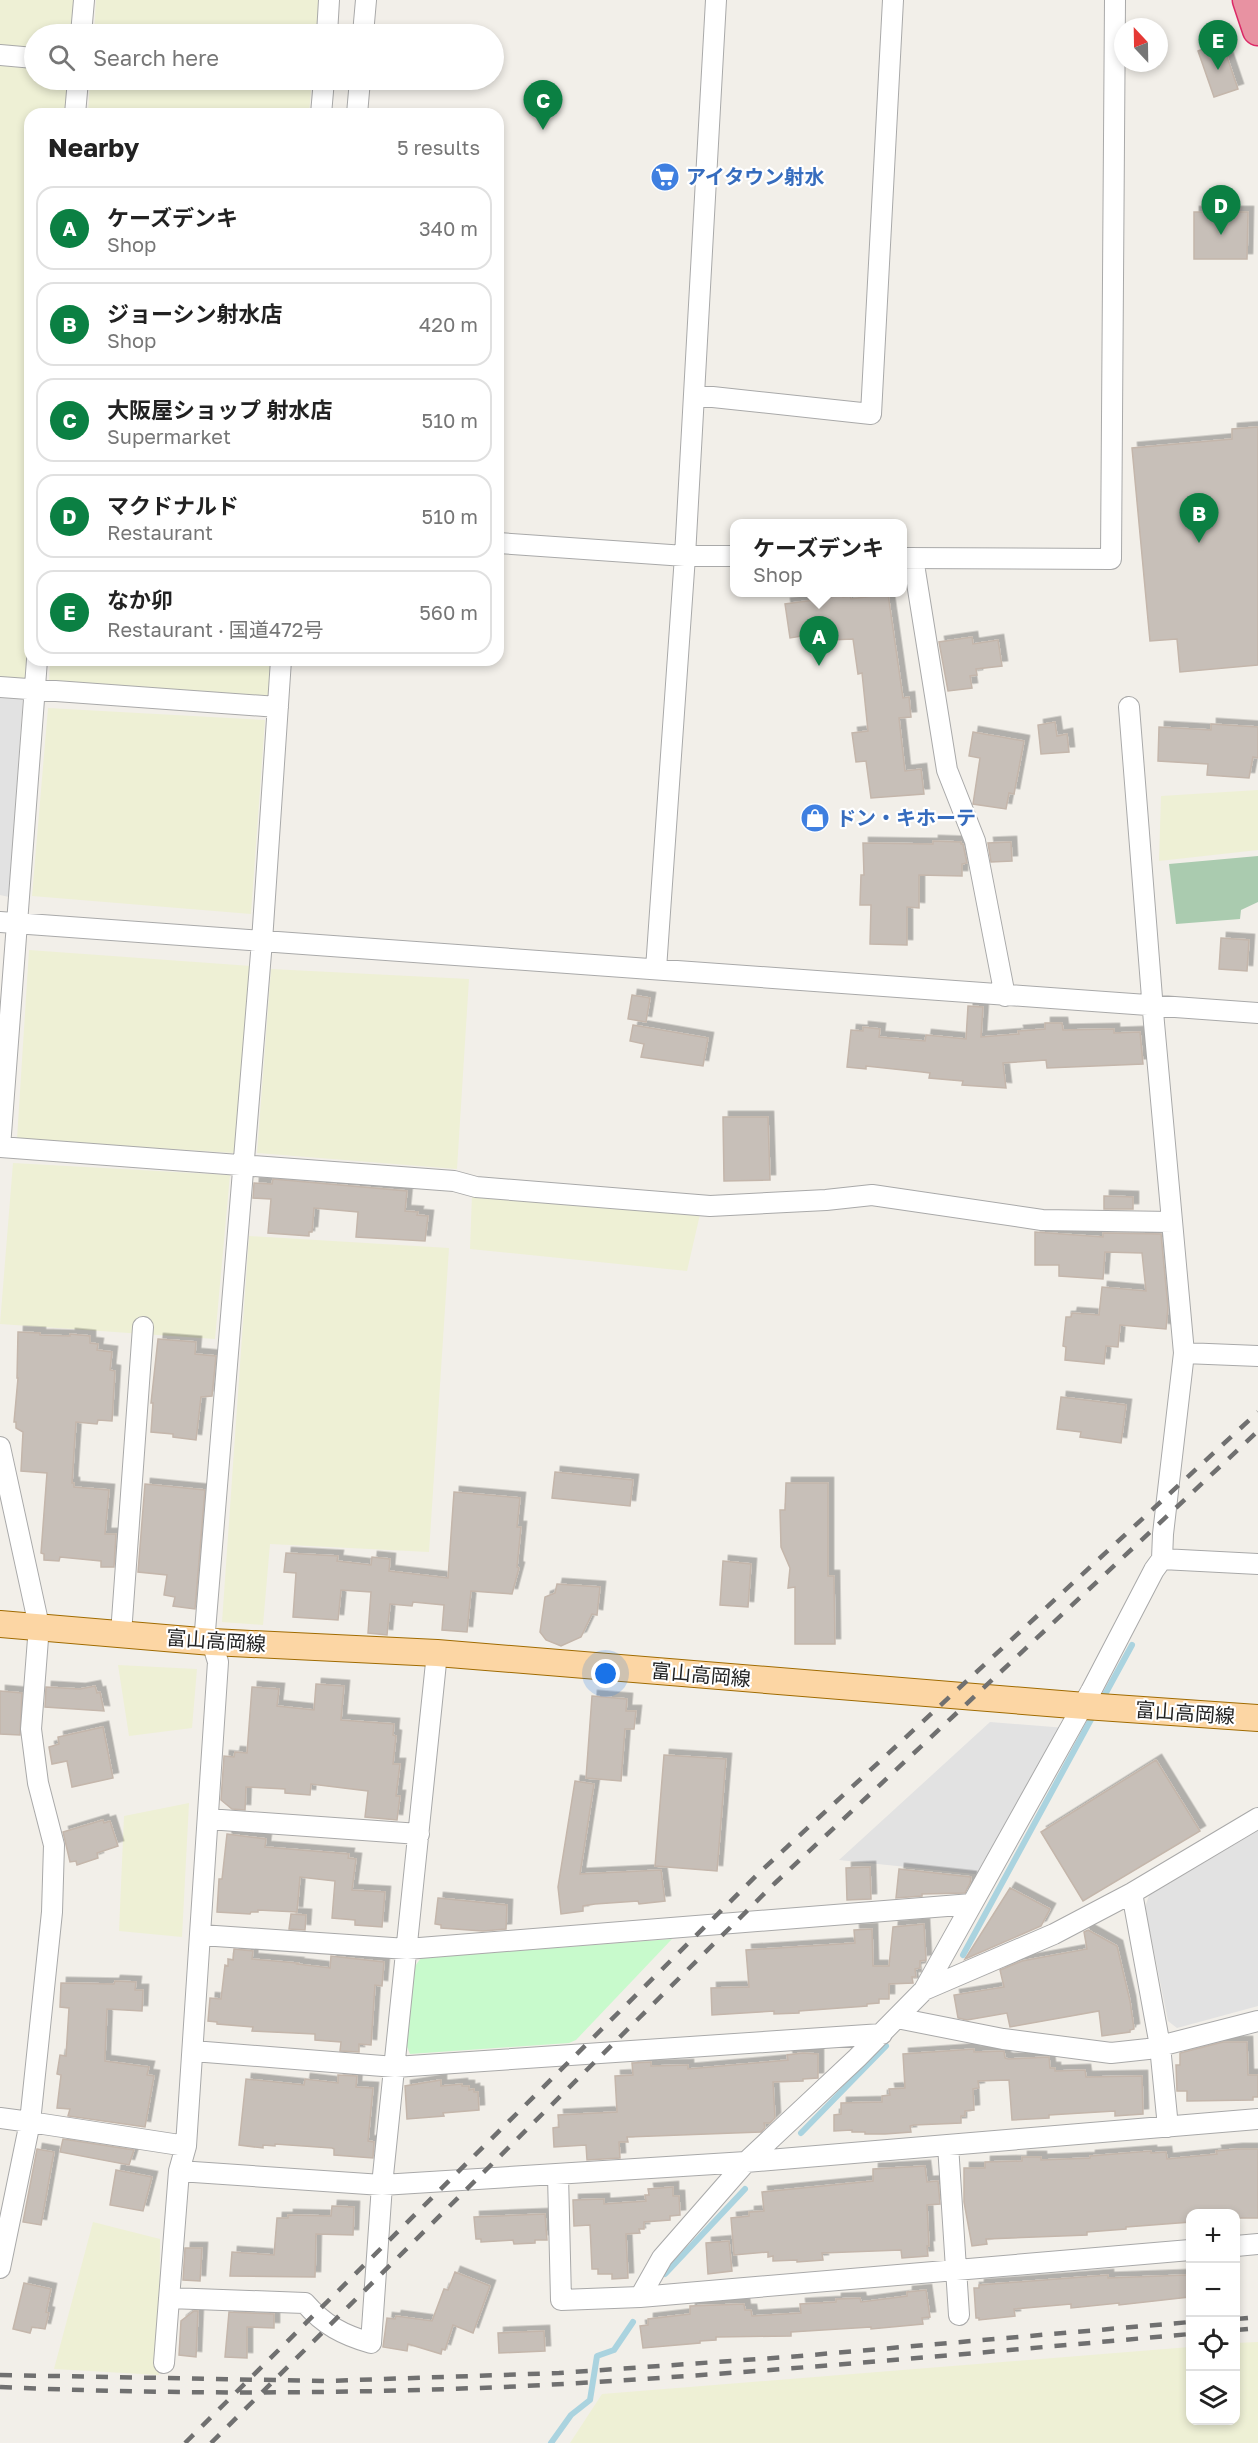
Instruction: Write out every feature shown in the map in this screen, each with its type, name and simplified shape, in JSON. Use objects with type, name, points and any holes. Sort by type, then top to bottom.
[{"type":"highway","points":[[1248,0],[1258,30]]},
{"type":"main road","name":"富山高岡線","points":[[0,1624],[212,1642],[437,1653],[1083,1706],[1258,1718]]},
{"type":"street","points":[[82,24],[84,0]]},
{"type":"street","points":[[328,24],[329,0]]},
{"type":"street","points":[[364,24],[366,0]]},
{"type":"street","points":[[656,969],[685,556],[716,0]]},
{"type":"street","points":[[694,396],[871,414],[893,0]]},
{"type":"street","points":[[1005,996],[975,842],[947,770],[908,558],[1111,559],[1115,0]]},
{"type":"street","points":[[0,55],[24,57]]},
{"type":"street","points":[[76,108],[77,90]]},
{"type":"street","points":[[322,108],[323,90]]},
{"type":"street","points":[[358,108],[359,90]]},
{"type":"street","points":[[504,543],[685,556],[730,556]]},
{"type":"street","points":[[37,666],[9,923],[0,1147],[454,1181],[476,1187],[711,1206],[826,1200],[872,1195],[1042,1220],[1172,1222]]},
{"type":"street","points":[[164,2363],[179,2171],[186,2146],[218,1662],[212,1642],[205,1631],[262,941],[281,666]]},
{"type":"street","points":[[0,687],[278,707]]},
{"type":"street","points":[[640,2297],[662,2258],[746,2162],[882,2034],[924,1990],[1083,1706],[1154,1570],[1162,1559],[1184,1353],[1129,707]]},
{"type":"street","points":[[9,923],[1258,1013]]},
{"type":"street","points":[[121,1634],[143,1327]]},
{"type":"street","points":[[1184,1353],[1258,1356]]},
{"type":"street","points":[[0,1450],[39,1626],[31,1729],[38,1783],[54,1845],[52,1912],[30,2122],[0,2268]]},
{"type":"street","points":[[1162,1559],[1258,1564]]},
{"type":"street","points":[[170,2298],[305,2303],[319,2320],[345,2336],[371,2343],[382,2185],[437,1653]]},
{"type":"street","points":[[924,1990],[1054,1934],[1132,1893],[1258,1818]]},
{"type":"street","points":[[208,1819],[419,1834]]},
{"type":"street","points":[[1132,1893],[1160,2046],[1168,2127]]},
{"type":"street","points":[[201,1935],[407,1949],[972,1904]]},
{"type":"street","points":[[897,2019],[1003,2039],[1111,2053],[1160,2046],[1258,2021]]},
{"type":"street","points":[[193,2051],[395,2067],[882,2034]]},
{"type":"street","points":[[0,2118],[186,2146]]},
{"type":"street","points":[[179,2171],[382,2185],[746,2162],[1258,2119]]},
{"type":"street","points":[[948,2145],[959,2315]]},
{"type":"street","points":[[558,2175],[561,2301],[640,2297],[1186,2250]]},
{"type":"street","points":[[1240,2246],[1258,2244]]},
{"type":"green space","points":[[0,0],[75,0],[73,24],[24,24],[24,49],[0,47]]},
{"type":"green space","points":[[96,0],[322,0],[321,24],[95,24]]},
{"type":"green space","points":[[0,65],[24,66],[24,90],[67,90],[66,108],[24,108],[24,666],[27,666],[26,680],[0,678]]},
{"type":"green space","points":[[89,90],[311,90],[310,108],[88,108]]},
{"type":"green space","points":[[50,666],[271,666],[268,699],[49,681]]},
{"type":"green space","points":[[48,708],[265,720],[251,914],[32,896]]},
{"type":"green space","points":[[1258,790],[1258,850],[1159,861],[1161,796]]},
{"type":"green space","points":[[1258,856],[1258,902],[1241,910],[1240,919],[1176,924],[1169,864]]},
{"type":"green space","points":[[29,950],[251,966],[234,1153],[17,1139]]},
{"type":"green space","points":[[271,969],[469,979],[457,1169],[257,1153]]},
{"type":"green space","points":[[13,1163],[230,1175],[215,1339],[0,1324]]},
{"type":"green space","points":[[472,1194],[701,1210],[687,1271],[470,1249]]},
{"type":"green space","points":[[249,1236],[449,1248],[429,1552],[270,1544],[263,1625],[222,1622]]},
{"type":"green space","points":[[118,1665],[197,1669],[192,1728],[129,1736]]},
{"type":"green space","points":[[189,1803],[182,1937],[119,1931],[124,1816]]},
{"type":"green space","points":[[672,1939],[576,2040],[569,2043],[410,2054],[406,2044],[412,1970],[421,1958]]},
{"type":"green space","points":[[93,2222],[160,2239],[159,2375],[54,2369]]},
{"type":"green space","points":[[1258,2342],[1258,2443],[570,2443],[602,2394],[1186,2347],[1186,2425],[1240,2425],[1240,2343]]},
{"type":"shaded area","points":[[0,697],[23,698],[9,897],[0,895]]},
{"type":"shaded area","points":[[990,1722],[1066,1728],[984,1875],[839,1860]]},
{"type":"shaded area","points":[[1258,1827],[1258,2006],[1177,2028],[1168,2021],[1145,1907],[1152,1887]]},
{"type":"building","points":[[1222,42],[1238,89],[1214,97],[1198,51]]},
{"type":"building","points":[[1194,212],[1248,212],[1247,259],[1194,259]]},
{"type":"building","points":[[1258,427],[1258,665],[1180,672],[1177,639],[1150,641],[1132,448],[1232,439],[1232,429]]},
{"type":"building","points":[[822,597],[850,597],[851,599],[888,597],[903,698],[909,697],[911,717],[899,718],[905,771],[921,769],[924,794],[871,798],[866,761],[856,762],[852,733],[868,731],[862,673],[858,674],[853,639],[831,640],[827,632],[790,638],[785,604],[822,599]]},
{"type":"building","points":[[972,637],[973,644],[998,640],[1002,666],[976,669],[977,675],[970,676],[972,688],[948,691],[939,642]]},
{"type":"building","points":[[1055,722],[1057,736],[1067,734],[1069,752],[1041,754],[1038,725]]},
{"type":"building","points":[[1211,724],[1258,727],[1258,758],[1253,757],[1249,778],[1207,775],[1208,764],[1158,761],[1159,727],[1211,730]]},
{"type":"building","points":[[973,732],[1024,741],[1014,794],[1009,793],[1006,809],[973,804],[980,758],[969,756]]},
{"type":"building","points":[[933,841],[963,844],[967,863],[962,864],[962,876],[919,875],[919,908],[907,907],[907,945],[870,944],[871,905],[860,905],[861,875],[864,875],[863,843],[933,844]]},
{"type":"building","points":[[1011,842],[1012,861],[991,862],[988,843]]},
{"type":"building","points":[[1221,938],[1249,940],[1247,971],[1219,969]]},
{"type":"building","points":[[632,995],[650,998],[646,1022],[628,1019]]},
{"type":"building","points":[[968,1006],[983,1007],[981,1037],[1045,1029],[1045,1023],[1062,1023],[1063,1030],[1114,1029],[1114,1033],[1140,1032],[1143,1064],[1047,1068],[1046,1060],[1003,1063],[1006,1088],[962,1085],[963,1081],[929,1078],[930,1073],[866,1066],[866,1069],[847,1067],[851,1030],[863,1031],[863,1027],[880,1029],[879,1037],[925,1041],[926,1035],[966,1039]]},
{"type":"building","points":[[633,1025],[708,1038],[703,1066],[641,1057],[644,1044],[630,1041]]},
{"type":"building","points":[[723,1117],[768,1117],[770,1180],[724,1181]]},
{"type":"building","points":[[273,1179],[407,1191],[405,1211],[428,1216],[425,1241],[356,1237],[358,1212],[314,1208],[312,1232],[309,1232],[309,1236],[268,1233],[271,1199],[253,1198],[254,1183],[272,1184]]},
{"type":"building","points":[[1104,1196],[1133,1197],[1133,1209],[1104,1209]]},
{"type":"building","points":[[1035,1232],[1103,1237],[1103,1233],[1161,1234],[1168,1307],[1166,1329],[1120,1325],[1118,1347],[1106,1346],[1104,1364],[1065,1360],[1066,1347],[1063,1346],[1066,1317],[1071,1317],[1072,1313],[1099,1315],[1102,1287],[1146,1291],[1142,1253],[1105,1252],[1103,1279],[1059,1276],[1059,1265],[1035,1265]]},
{"type":"building","points":[[18,1332],[90,1336],[90,1343],[98,1344],[97,1350],[112,1352],[110,1370],[115,1371],[112,1421],[98,1420],[97,1424],[76,1422],[72,1483],[74,1487],[109,1490],[105,1534],[116,1534],[114,1567],[101,1567],[101,1561],[60,1557],[59,1561],[44,1560],[44,1554],[41,1553],[47,1473],[21,1471],[23,1432],[16,1428],[16,1422],[14,1422],[18,1378]]},
{"type":"building","points":[[158,1339],[196,1342],[195,1354],[216,1356],[212,1396],[201,1397],[196,1440],[173,1437],[173,1434],[151,1432],[153,1403],[151,1403]]},
{"type":"building","points":[[1061,1397],[1126,1405],[1121,1443],[1080,1437],[1081,1432],[1057,1429]]},
{"type":"building","points":[[555,1472],[633,1480],[630,1506],[552,1498]]},
{"type":"building","points":[[786,1483],[828,1483],[828,1576],[834,1576],[835,1644],[795,1644],[795,1587],[788,1588],[790,1568],[781,1547],[780,1510],[785,1510]]},
{"type":"building","points":[[145,1484],[205,1490],[195,1609],[173,1606],[175,1597],[164,1595],[167,1575],[138,1572]]},
{"type":"building","points":[[454,1492],[520,1498],[517,1527],[521,1527],[517,1567],[519,1568],[512,1594],[471,1591],[467,1632],[442,1630],[444,1605],[413,1602],[412,1606],[390,1604],[387,1635],[368,1633],[371,1592],[341,1590],[338,1620],[293,1617],[296,1573],[284,1572],[286,1553],[338,1556],[337,1561],[371,1565],[372,1557],[390,1559],[389,1571],[448,1578]]},
{"type":"building","points":[[723,1561],[751,1564],[748,1607],[720,1605]]},
{"type":"building","points":[[557,1584],[600,1587],[597,1615],[592,1614],[581,1637],[561,1646],[546,1640],[540,1632],[545,1597],[555,1593]]},
{"type":"building","points":[[316,1684],[344,1686],[341,1720],[394,1724],[393,1735],[396,1736],[393,1764],[400,1764],[396,1796],[400,1796],[397,1820],[365,1817],[368,1791],[311,1784],[310,1795],[285,1793],[285,1789],[246,1787],[245,1810],[232,1809],[221,1800],[224,1756],[234,1757],[235,1752],[247,1753],[252,1687],[279,1689],[277,1706],[314,1710]]},
{"type":"building","points":[[95,1686],[97,1693],[100,1692],[104,1711],[45,1707],[46,1687],[80,1689]]},
{"type":"building","points":[[0,1691],[22,1693],[20,1735],[0,1734]]},
{"type":"building","points":[[592,1696],[627,1699],[626,1711],[636,1711],[634,1729],[625,1729],[621,1781],[586,1778]]},
{"type":"building","points":[[103,1727],[113,1778],[72,1787],[67,1761],[52,1764],[49,1747],[59,1744],[58,1737]]},
{"type":"building","points":[[664,1755],[726,1759],[717,1871],[655,1866]]},
{"type":"building","points":[[1156,1760],[1200,1831],[1083,1901],[1041,1832]]},
{"type":"building","points":[[575,1781],[594,1784],[580,1874],[661,1870],[665,1901],[639,1904],[638,1901],[595,1904],[583,1906],[583,1911],[561,1914],[558,1887]]},
{"type":"building","points":[[103,1820],[104,1823],[110,1821],[118,1846],[97,1853],[98,1858],[77,1865],[76,1861],[70,1862],[63,1832]]},
{"type":"building","points":[[227,1834],[266,1839],[265,1847],[349,1854],[348,1858],[356,1859],[352,1890],[385,1892],[382,1927],[355,1925],[355,1920],[332,1918],[335,1881],[300,1877],[297,1912],[258,1910],[250,1914],[217,1912],[219,1879],[222,1879]]},
{"type":"building","points":[[870,1867],[871,1899],[847,1900],[846,1868]]},
{"type":"building","points":[[899,1869],[971,1877],[965,1893],[922,1894],[922,1896],[896,1898]]},
{"type":"building","points":[[1010,1888],[1050,1909],[1041,1926],[965,1959]]},
{"type":"building","points":[[438,1898],[507,1905],[506,1929],[483,1931],[441,1928],[441,1925],[435,1924]]},
{"type":"building","points":[[291,1914],[306,1915],[305,1930],[289,1929]]},
{"type":"building","points":[[924,1924],[926,1960],[920,1961],[920,1968],[915,1969],[916,1977],[912,1977],[913,1983],[889,1984],[889,1999],[879,1999],[879,2003],[867,2004],[867,2006],[799,2011],[799,2013],[774,2014],[774,2011],[712,2015],[711,1988],[749,1987],[746,1950],[855,1943],[854,1930],[872,1929],[873,1966],[889,1966],[893,1927]]},
{"type":"building","points":[[1088,1930],[1117,1946],[1130,2001],[1134,2029],[1130,2032],[1102,2036],[1099,2011],[1010,2027],[1007,2013],[967,2020],[958,2018],[954,1995],[1004,1987],[1000,1970],[1022,1961],[1087,1949],[1084,1932]]},
{"type":"building","points":[[234,1949],[253,1951],[252,1959],[330,1968],[331,1956],[384,1962],[382,1986],[375,1985],[371,2045],[359,2044],[359,2052],[340,2051],[341,2042],[315,2040],[315,2034],[252,2031],[253,2027],[208,2021],[210,1998],[221,1999],[225,1965],[228,1966],[228,1959],[233,1960]]},
{"type":"building","points":[[115,1981],[136,1982],[135,1990],[143,1990],[142,2011],[107,2009],[105,2061],[149,2067],[147,2075],[154,2076],[145,2127],[68,2116],[70,2109],[57,2108],[61,2075],[57,2074],[60,2055],[66,2056],[69,2008],[60,2007],[61,1983],[114,1984]]},
{"type":"building","points":[[1223,2042],[1247,2042],[1248,2075],[1258,2075],[1258,2097],[1253,2097],[1253,2100],[1187,2101],[1187,2091],[1177,2091],[1176,2065],[1180,2065],[1180,2053]]},
{"type":"building","points":[[974,2049],[974,2052],[1004,2051],[1005,2058],[1008,2059],[1049,2057],[1050,2068],[1055,2068],[1055,2071],[1085,2070],[1086,2077],[1142,2076],[1143,2114],[1115,2116],[1115,2111],[1012,2120],[1009,2080],[978,2081],[979,2088],[973,2089],[974,2110],[965,2111],[965,2116],[961,2116],[961,2123],[914,2125],[910,2126],[911,2132],[885,2134],[865,2134],[865,2132],[852,2132],[852,2130],[834,2131],[834,2115],[841,2114],[841,2103],[882,2102],[882,2096],[890,2095],[889,2089],[905,2088],[903,2054]]},
{"type":"building","points":[[818,2054],[818,2078],[773,2082],[775,2118],[770,2123],[764,2123],[765,2128],[761,2132],[627,2137],[628,2142],[619,2142],[620,2158],[587,2160],[586,2145],[554,2147],[553,2128],[559,2127],[558,2115],[617,2112],[615,2076],[633,2075],[632,2063],[651,2062],[651,2066],[688,2065],[688,2069],[788,2060],[787,2055]]},
{"type":"building","points":[[338,2075],[357,2076],[356,2087],[373,2088],[368,2141],[374,2142],[373,2158],[334,2155],[332,2148],[275,2144],[275,2146],[263,2145],[263,2148],[239,2145],[246,2079],[304,2085],[305,2079],[338,2083]]},
{"type":"building","points":[[441,2080],[441,2086],[462,2084],[462,2086],[469,2086],[469,2090],[474,2089],[474,2092],[478,2092],[479,2110],[407,2119],[405,2086]]},
{"type":"building","points":[[63,2139],[134,2150],[129,2165],[60,2152]]},
{"type":"building","points":[[37,2149],[54,2152],[41,2225],[23,2222]]},
{"type":"building","points":[[1258,2149],[1258,2218],[1240,2218],[1240,2209],[1186,2209],[1186,2222],[1126,2227],[1126,2229],[1087,2232],[1087,2235],[986,2239],[987,2244],[972,2246],[964,2202],[964,2168],[985,2168],[985,2162],[1022,2161],[1022,2157],[1041,2157],[1041,2160],[1090,2158],[1090,2156],[1151,2151],[1151,2153],[1166,2152],[1167,2159],[1217,2154],[1216,2151]]},
{"type":"building","points":[[925,2166],[927,2182],[938,2181],[940,2204],[927,2205],[928,2256],[902,2258],[901,2250],[822,2253],[823,2260],[797,2262],[797,2260],[773,2261],[773,2256],[768,2257],[768,2252],[734,2255],[731,2218],[749,2216],[749,2212],[764,2211],[762,2192],[873,2181],[873,2169]]},
{"type":"building","points":[[116,2170],[152,2177],[143,2211],[110,2205]]},
{"type":"building","points":[[673,2187],[673,2196],[679,2196],[680,2215],[670,2216],[670,2220],[644,2222],[644,2229],[639,2229],[640,2233],[626,2234],[628,2278],[612,2279],[612,2274],[598,2274],[598,2269],[592,2269],[590,2225],[574,2226],[573,2200],[604,2199],[604,2204],[646,2201],[645,2195],[649,2195],[648,2189]]},
{"type":"building","points":[[332,2206],[354,2207],[353,2235],[316,2234],[315,2277],[230,2276],[232,2252],[274,2255],[277,2218],[288,2218],[288,2215],[331,2216]]},
{"type":"building","points":[[545,2214],[547,2240],[514,2244],[513,2240],[481,2242],[481,2239],[476,2239],[474,2217]]},
{"type":"building","points":[[729,2241],[732,2271],[708,2274],[706,2243]]},
{"type":"building","points":[[185,2248],[202,2248],[200,2281],[183,2280]]},
{"type":"building","points":[[455,2272],[490,2286],[473,2333],[453,2325],[445,2350],[442,2349],[441,2354],[408,2344],[407,2351],[383,2347],[387,2318],[395,2319],[396,2316],[432,2321],[444,2289],[448,2290]]},
{"type":"building","points":[[1108,2275],[1108,2278],[1186,2275],[1186,2297],[1119,2305],[1119,2303],[1071,2308],[1071,2304],[1014,2309],[1015,2316],[979,2320],[976,2318],[974,2288],[979,2288],[979,2285]]},
{"type":"building","points":[[24,2283],[51,2289],[45,2329],[32,2327],[30,2333],[13,2329]]},
{"type":"building","points":[[926,2290],[930,2317],[922,2318],[923,2324],[871,2329],[871,2327],[791,2332],[791,2336],[716,2337],[716,2340],[700,2341],[700,2343],[643,2348],[640,2326],[648,2325],[648,2319],[690,2314],[690,2306],[744,2304],[745,2310],[751,2310],[752,2316],[801,2313],[800,2304],[860,2298],[861,2302],[907,2296],[907,2292]]},
{"type":"building","points":[[194,2311],[198,2311],[196,2357],[179,2355],[181,2321]]},
{"type":"building","points":[[229,2312],[274,2314],[274,2328],[247,2327],[247,2358],[225,2357]]},
{"type":"building","points":[[544,2331],[545,2351],[499,2353],[498,2333]]},
{"type":"waterway","points":[[1102,1700],[1132,1645]]},
{"type":"waterway","points":[[963,1955],[1094,1714]]},
{"type":"waterway","points":[[801,2133],[886,2046]]},
{"type":"waterway","points":[[665,2274],[745,2189]]},
{"type":"waterway","points":[[551,2443],[571,2415],[590,2400],[597,2356],[614,2350],[633,2322]]},
{"type":"railway","points":[[185,2443],[761,1871],[1258,1412]]},
{"type":"railway","points":[[211,2443],[774,1884],[1258,1431]]},
{"type":"railway","points":[[1240,2319],[1258,2317]]},
{"type":"railway","points":[[0,2375],[326,2381],[559,2373],[788,2357],[1186,2322]]},
{"type":"railway","points":[[1240,2330],[1258,2328]]},
{"type":"railway","points":[[0,2387],[272,2392],[545,2385],[788,2369],[1186,2334]]},
{"type":"place","name":"なか卯","points":[[1218,70]]},
{"type":"place","name":"大阪屋ショップ 射水店","points":[[543,130]]},
{"type":"place","name":"アイタウン射水","points":[[665,177]]},
{"type":"place","name":"マクドナルド","points":[[1221,235]]},
{"type":"place","name":"ジョーシン射水店","points":[[1199,543]]},
{"type":"place","name":"ケーズデンキ","points":[[819,666]]},
{"type":"place","name":"ドン・キホーテ","points":[[815,818]]}]
